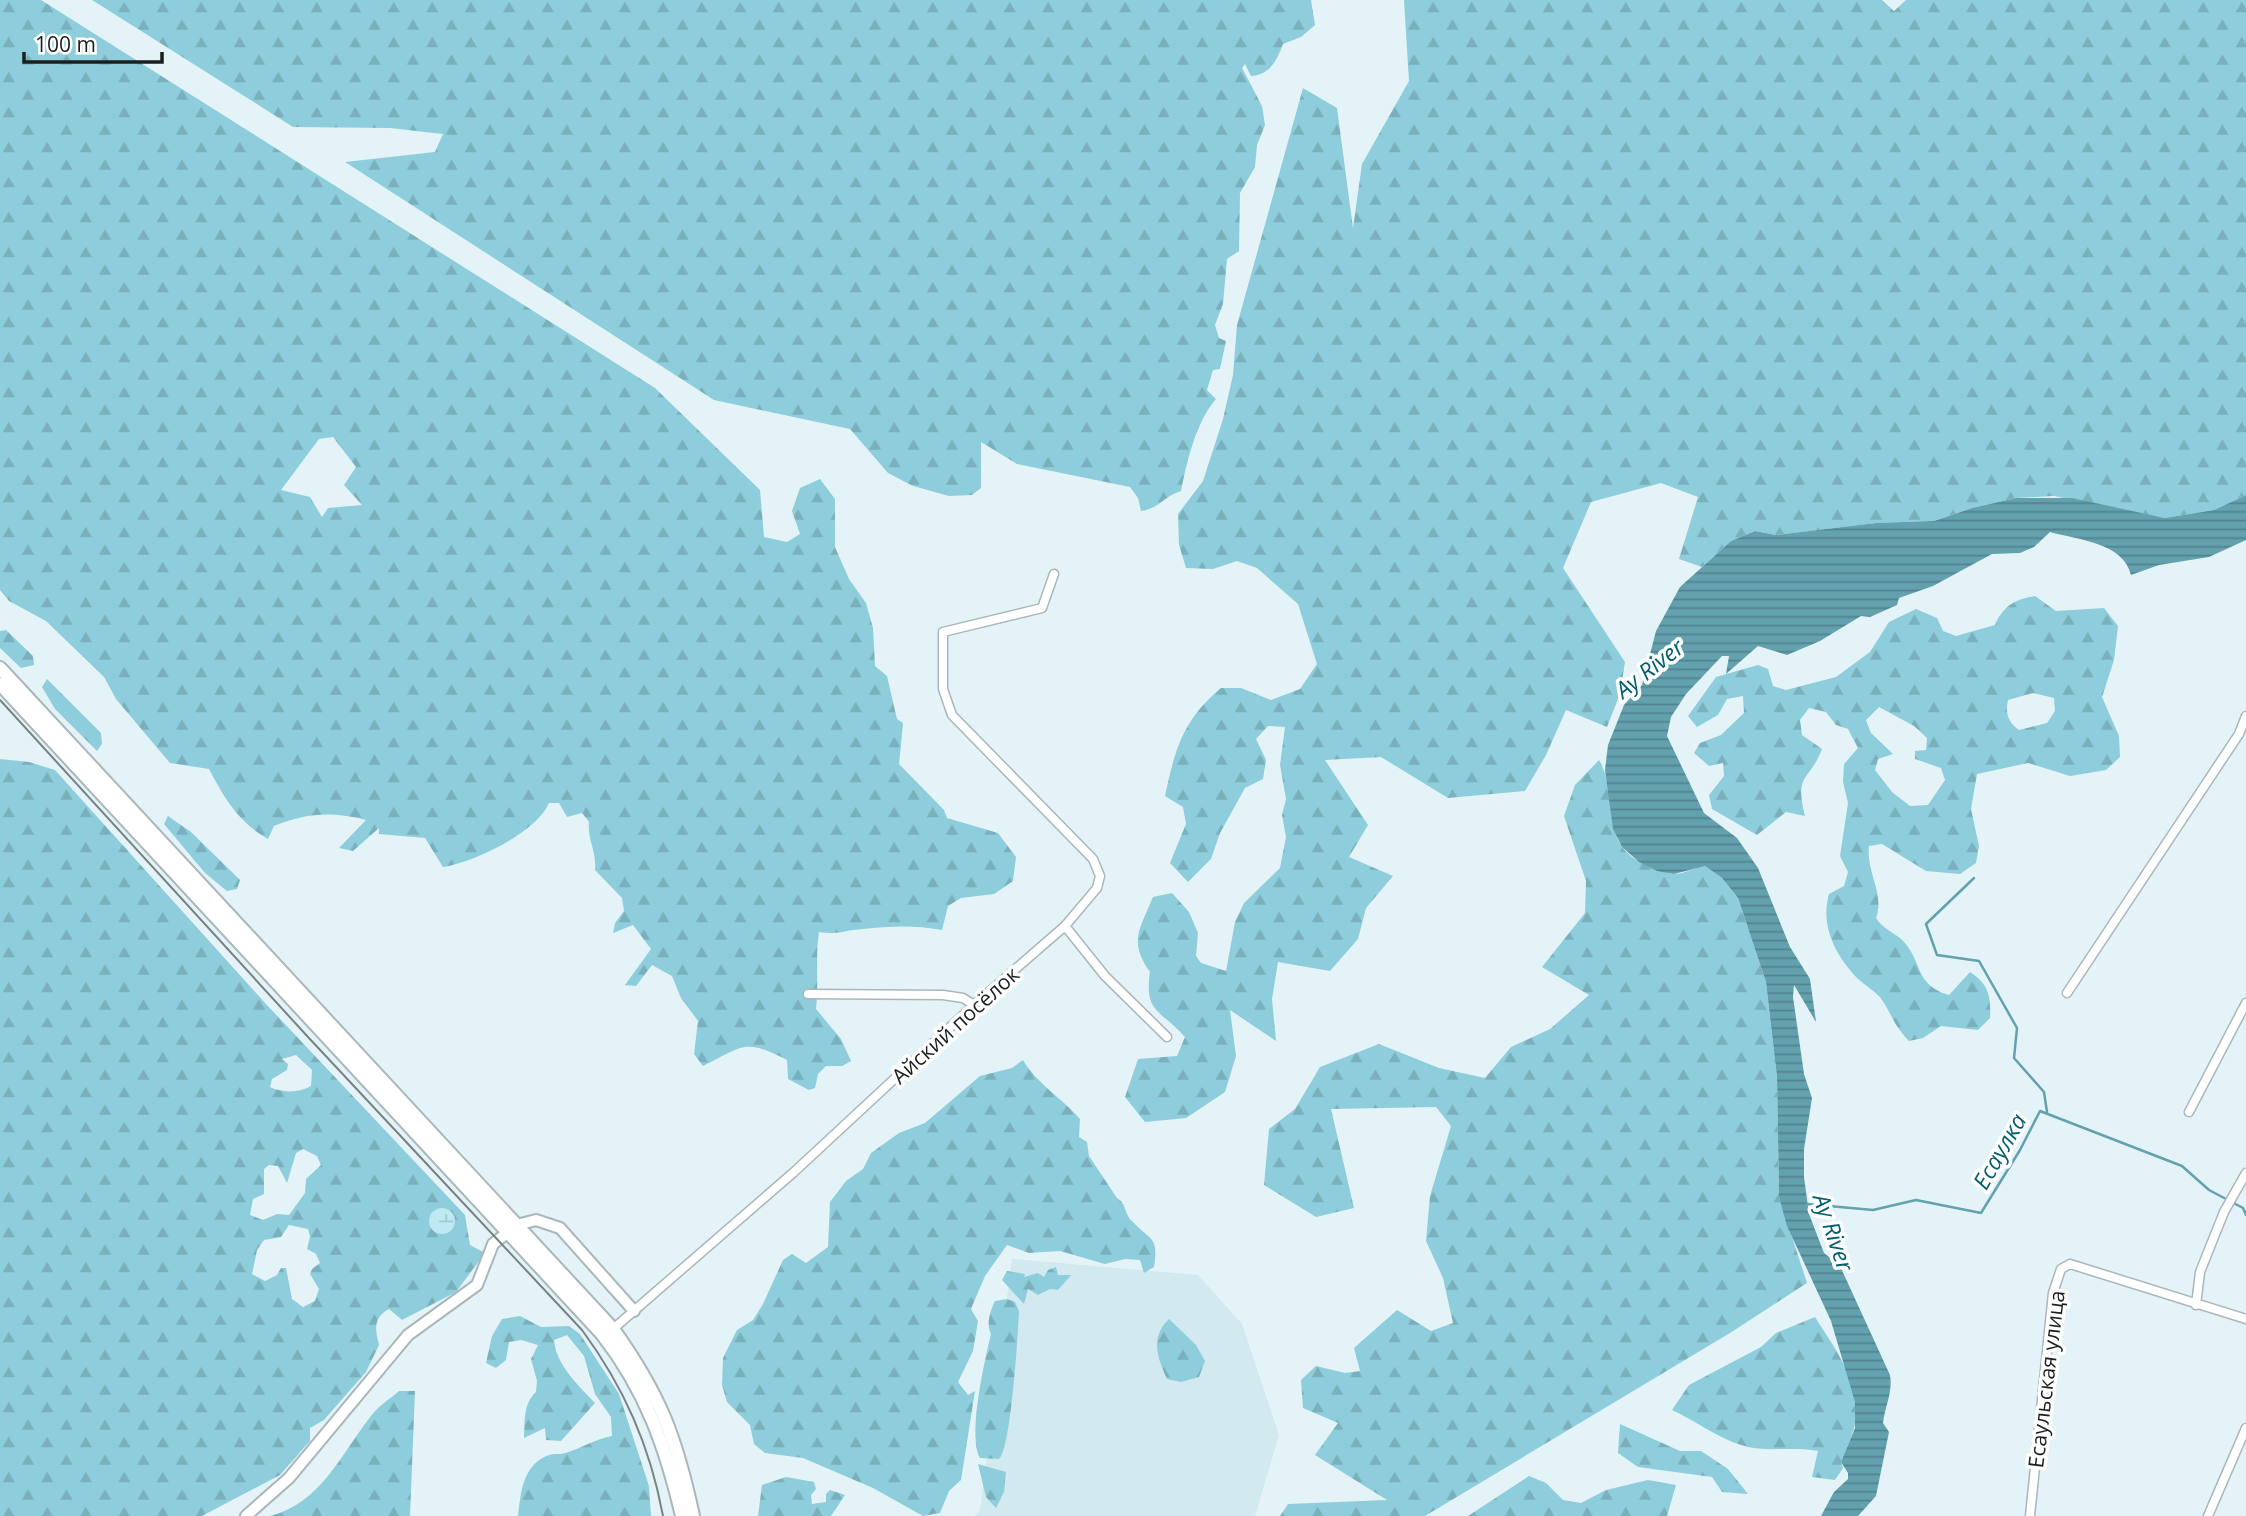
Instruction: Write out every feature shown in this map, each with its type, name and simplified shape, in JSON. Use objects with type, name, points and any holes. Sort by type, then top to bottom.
[{"type":"main road","points":[[2,680],[613,1328],[655,1392],[668,1422],[693,1516]]},
{"type":"main road","points":[[518,1226],[557,1283],[625,1364],[656,1423],[669,1459],[682,1516]]},
{"type":"street","name":"Айский посёлок","points":[[613,1328],[794,1172],[974,1005],[1065,926],[1097,888],[1100,876],[1093,859],[952,715],[943,689],[943,632],[1042,608],[1054,574]]},
{"type":"street","points":[[2067,993],[2239,734],[2246,716]]},
{"type":"street","points":[[1065,926],[1105,976],[1167,1037]]},
{"type":"street","points":[[808,994],[943,995],[963,998],[974,1005]]},
{"type":"street","points":[[2189,1112],[2246,1003]]},
{"type":"street","points":[[2196,1305],[2200,1272],[2224,1212],[2246,1172]]},
{"type":"street","points":[[246,1516],[289,1478],[408,1335],[443,1313],[477,1285],[485,1271],[490,1248],[518,1226],[552,1223],[560,1228],[634,1311]]},
{"type":"street","name":"Есаульская улица","points":[[2031,1516],[2053,1293],[2061,1269],[2070,1264],[2246,1319]]},
{"type":"street","points":[[2208,1516],[2246,1428]]},
{"type":"shaded area","points":[[1012,1259],[1198,1275],[1242,1324],[1279,1435],[1255,1516],[975,1516],[980,1510]]},
{"type":"green space","points":[[0,0],[41,0],[655,388],[760,490],[764,537],[787,542],[800,534],[792,511],[800,488],[820,479],[835,499],[835,547],[849,579],[866,603],[873,628],[875,666],[887,676],[897,719],[903,723],[899,764],[944,810],[947,818],[998,833],[1016,857],[1013,881],[994,894],[961,898],[948,906],[942,930],[903,926],[838,933],[819,932],[816,1009],[841,1039],[851,1061],[842,1066],[826,1066],[818,1074],[815,1088],[809,1090],[788,1079],[787,1060],[752,1047],[736,1050],[703,1066],[694,1054],[698,1021],[681,998],[672,976],[652,965],[636,986],[625,985],[651,949],[633,925],[613,933],[615,923],[624,911],[622,898],[595,870],[589,822],[582,813],[567,817],[559,803],[549,803],[532,825],[519,835],[471,859],[443,867],[425,838],[379,834],[379,828],[353,851],[339,848],[366,820],[354,817],[319,815],[297,818],[274,826],[268,839],[248,825],[233,809],[209,769],[170,763],[116,699],[104,677],[46,621],[9,601],[0,590]],"holes":[[[333,437],[356,467],[344,485],[362,505],[328,508],[322,517],[310,497],[281,490],[319,439]]]},
{"type":"green space","points":[[92,0],[1311,0],[1315,25],[1301,37],[1283,44],[1275,61],[1263,73],[1251,76],[1245,64],[1242,68],[1262,106],[1265,125],[1257,145],[1255,167],[1240,193],[1239,251],[1227,259],[1223,304],[1215,325],[1219,338],[1226,341],[1220,369],[1213,370],[1207,390],[1216,399],[1198,430],[1181,491],[1152,508],[1141,511],[1138,498],[1130,487],[1017,464],[981,442],[981,488],[972,495],[949,496],[913,486],[888,473],[850,429],[714,400],[345,162],[435,152],[443,134],[390,128],[293,127]]},
{"type":"green space","points":[[1404,0],[1882,0],[1894,11],[1906,0],[2246,0],[2246,495],[2214,510],[2165,518],[2054,496],[2016,498],[1972,508],[1934,521],[1876,523],[1776,535],[1755,531],[1731,541],[1702,567],[1679,559],[1698,497],[1661,483],[1591,502],[1563,568],[1625,662],[1620,694],[1607,727],[1566,710],[1546,755],[1525,791],[1448,798],[1381,757],[1325,760],[1368,825],[1349,857],[1393,876],[1366,908],[1358,939],[1330,971],[1278,962],[1272,999],[1276,1041],[1230,1010],[1236,1056],[1225,1092],[1186,1118],[1145,1122],[1125,1097],[1138,1059],[1177,1056],[1185,1037],[1156,1009],[1149,996],[1150,972],[1139,952],[1138,935],[1153,897],[1172,893],[1189,912],[1198,933],[1196,956],[1201,963],[1226,971],[1235,922],[1244,903],[1280,868],[1286,837],[1282,815],[1286,799],[1280,765],[1285,727],[1268,726],[1256,739],[1266,760],[1263,779],[1245,788],[1220,833],[1211,859],[1188,882],[1170,863],[1186,824],[1183,807],[1165,796],[1182,736],[1198,712],[1221,688],[1241,688],[1271,700],[1300,689],[1317,664],[1298,604],[1257,568],[1237,561],[1213,569],[1186,568],[1179,545],[1178,514],[1203,481],[1223,419],[1233,375],[1237,325],[1303,88],[1337,108],[1353,228],[1362,164],[1409,81]]},
{"type":"green space","points":[[2035,596],[2056,611],[2104,608],[2118,626],[2114,660],[2102,697],[2119,736],[2120,757],[2106,770],[2070,776],[2028,763],[1977,774],[1971,809],[1979,846],[1976,863],[1960,874],[1926,871],[1882,844],[1869,846],[1870,865],[1878,900],[1876,918],[1908,947],[1929,985],[1949,995],[1970,972],[1985,986],[1989,997],[1990,1018],[1978,1030],[1941,1026],[1923,1038],[1909,1041],[1880,997],[1857,978],[1842,960],[1828,928],[1826,917],[1829,894],[1844,886],[1848,872],[1840,856],[1848,803],[1843,782],[1844,764],[1858,748],[1848,729],[1836,725],[1826,712],[1809,708],[1800,720],[1802,735],[1822,749],[1802,784],[1805,816],[1786,812],[1757,835],[1712,809],[1709,795],[1724,776],[1723,763],[1709,766],[1694,753],[1700,743],[1721,735],[1744,713],[1743,696],[1727,699],[1718,715],[1697,727],[1688,716],[1716,677],[1758,665],[1768,669],[1773,686],[1786,690],[1836,677],[1870,652],[1889,622],[1916,609],[1937,618],[1943,631],[1956,636],[1995,625],[2006,608]],"holes":[[[2033,693],[2054,698],[2055,711],[2047,723],[2019,730],[2008,717],[2008,700]],[[1879,707],[1914,726],[1927,738],[1926,750],[1915,751],[1915,759],[1941,768],[1945,780],[1928,805],[1910,806],[1892,792],[1875,770],[1878,759],[1893,754],[1871,733],[1866,720]]]},
{"type":"green space","points":[[6,630],[33,656],[34,665],[21,668],[0,648],[0,631]]},
{"type":"green space","points":[[47,679],[101,733],[102,744],[97,751],[55,709],[42,687]]},
{"type":"green space","points":[[0,759],[29,762],[55,770],[266,1004],[465,1215],[470,1245],[485,1253],[456,1292],[402,1320],[389,1309],[380,1316],[376,1329],[379,1345],[366,1372],[324,1420],[310,1428],[310,1441],[280,1475],[202,1516],[0,1516]],"holes":[[[296,1055],[312,1070],[311,1086],[291,1091],[270,1087],[272,1079],[287,1070],[288,1064],[282,1059]],[[303,1149],[317,1156],[321,1165],[306,1179],[305,1193],[289,1215],[277,1214],[263,1220],[250,1215],[253,1199],[264,1194],[264,1169],[269,1165],[278,1166],[287,1183],[296,1153]],[[289,1225],[308,1229],[310,1237],[307,1249],[316,1254],[320,1263],[310,1274],[319,1289],[315,1301],[303,1307],[292,1299],[286,1268],[281,1268],[277,1275],[265,1281],[252,1274],[257,1250],[264,1240],[281,1237]]]},
{"type":"green space","points":[[1599,760],[1609,790],[1616,835],[1623,848],[1634,859],[1677,874],[1705,866],[1722,878],[1738,898],[1766,982],[1777,1077],[1779,1197],[1807,1283],[1730,1333],[1425,1516],[1280,1516],[1288,1504],[1387,1500],[1315,1455],[1338,1423],[1303,1408],[1301,1380],[1316,1366],[1345,1373],[1360,1371],[1354,1348],[1397,1310],[1431,1331],[1453,1323],[1443,1278],[1426,1241],[1430,1196],[1451,1126],[1436,1107],[1331,1109],[1354,1208],[1316,1217],[1264,1185],[1269,1129],[1295,1109],[1320,1067],[1379,1044],[1439,1068],[1485,1078],[1511,1047],[1550,1029],[1589,995],[1542,967],[1585,913],[1586,881],[1564,816],[1575,785]]},
{"type":"green space","points":[[168,816],[191,832],[240,880],[237,889],[227,891],[205,873],[164,824]]},
{"type":"green space","points":[[1023,1060],[1035,1076],[1080,1119],[1079,1137],[1087,1142],[1089,1156],[1122,1203],[1129,1218],[1154,1244],[1154,1267],[1144,1273],[1140,1260],[1125,1259],[1105,1264],[1060,1251],[1029,1253],[1007,1245],[985,1276],[971,1309],[978,1321],[973,1351],[958,1382],[968,1395],[975,1391],[961,1480],[949,1491],[940,1513],[923,1516],[873,1488],[803,1458],[765,1453],[754,1444],[750,1425],[727,1402],[722,1385],[723,1358],[737,1330],[753,1320],[783,1260],[792,1254],[806,1263],[828,1247],[830,1202],[846,1181],[863,1169],[871,1153],[899,1133],[925,1123],[980,1076],[1012,1068]]},
{"type":"green space","points":[[442,1208],[451,1212],[455,1221],[451,1230],[442,1234],[433,1230],[429,1221],[433,1212]]},
{"type":"green space","points":[[1056,1267],[1058,1275],[1071,1275],[1058,1290],[1050,1289],[1038,1295],[1028,1289],[1024,1304],[1002,1280],[1007,1271],[1025,1274],[1024,1277],[1038,1273],[1044,1277],[1048,1270]]},
{"type":"green space","points":[[1007,1299],[1015,1302],[1019,1311],[1007,1435],[999,1459],[980,1458],[976,1448],[976,1416],[991,1334],[989,1318],[995,1301]]},
{"type":"green space","points":[[520,1316],[541,1327],[569,1326],[580,1334],[619,1394],[649,1486],[651,1516],[518,1516],[524,1481],[540,1460],[551,1454],[565,1453],[612,1436],[611,1417],[595,1394],[584,1356],[567,1335],[554,1340],[559,1358],[569,1374],[595,1403],[561,1441],[546,1440],[545,1428],[524,1438],[527,1407],[536,1392],[537,1381],[531,1359],[538,1345],[521,1340],[509,1342],[506,1360],[496,1368],[486,1363],[492,1336],[502,1319]]},
{"type":"green space","points":[[1815,1317],[1840,1356],[1856,1400],[1853,1431],[1841,1462],[1843,1468],[1835,1480],[1812,1477],[1818,1451],[1760,1449],[1741,1445],[1672,1410],[1689,1385],[1761,1347],[1776,1333]]},
{"type":"green space","points":[[1169,1319],[1196,1345],[1205,1361],[1199,1377],[1181,1382],[1167,1379],[1160,1363],[1157,1340]]},
{"type":"green space","points":[[399,1391],[415,1391],[410,1516],[270,1516],[288,1510],[316,1489],[374,1412]]},
{"type":"green space","points":[[1620,1424],[1680,1451],[1701,1451],[1728,1469],[1748,1494],[1722,1492],[1712,1477],[1638,1467],[1618,1453]]},
{"type":"green space","points":[[978,1464],[1006,1472],[1004,1492],[996,1508],[986,1497]]},
{"type":"green space","points":[[1529,1476],[1546,1483],[1563,1500],[1581,1503],[1606,1490],[1648,1480],[1676,1485],[1667,1516],[1468,1516]]},
{"type":"green space","points":[[786,1477],[814,1482],[816,1489],[811,1495],[812,1504],[826,1502],[826,1494],[830,1490],[845,1495],[831,1516],[758,1516],[762,1485]]},
{"type":"water","name":"Ay River","points":[[2246,495],[2246,540],[2209,557],[2159,565],[2131,575],[2119,555],[2109,549],[2086,540],[2050,532],[2034,547],[2020,553],[1992,554],[1933,586],[1899,598],[1897,605],[1870,617],[1861,616],[1820,641],[1787,655],[1758,646],[1726,674],[1729,656],[1722,656],[1686,694],[1671,717],[1667,736],[1704,813],[1737,838],[1758,868],[1790,947],[1810,979],[1816,1022],[1794,985],[1793,997],[1804,1074],[1812,1098],[1804,1149],[1804,1177],[1809,1214],[1824,1253],[1840,1266],[1890,1375],[1890,1393],[1883,1423],[1889,1432],[1876,1496],[1858,1516],[1821,1516],[1834,1492],[1848,1479],[1848,1473],[1841,1462],[1855,1428],[1855,1402],[1831,1321],[1787,1226],[1779,1197],[1777,1077],[1766,982],[1738,898],[1722,878],[1705,866],[1674,874],[1657,871],[1639,862],[1622,847],[1613,829],[1605,770],[1608,745],[1624,705],[1642,685],[1656,631],[1680,587],[1731,541],[1755,531],[1776,535],[1876,523],[1934,521],[1972,508],[2016,498],[2072,498],[2165,518],[2214,510]]},
{"type":"waterway","points":[[1974,878],[1926,924],[1937,955],[1979,961],[2017,1028],[2014,1058],[2044,1092],[2047,1112]]},
{"type":"waterway","name":"Есаулка","points":[[1807,1204],[1873,1210],[1916,1200],[1981,1213],[2020,1150],[2040,1111],[2182,1166],[2209,1190],[2243,1208],[2246,1215]]},
{"type":"tram line","points":[[0,700],[308,1037],[582,1330],[623,1395],[651,1465],[663,1516]]}]
